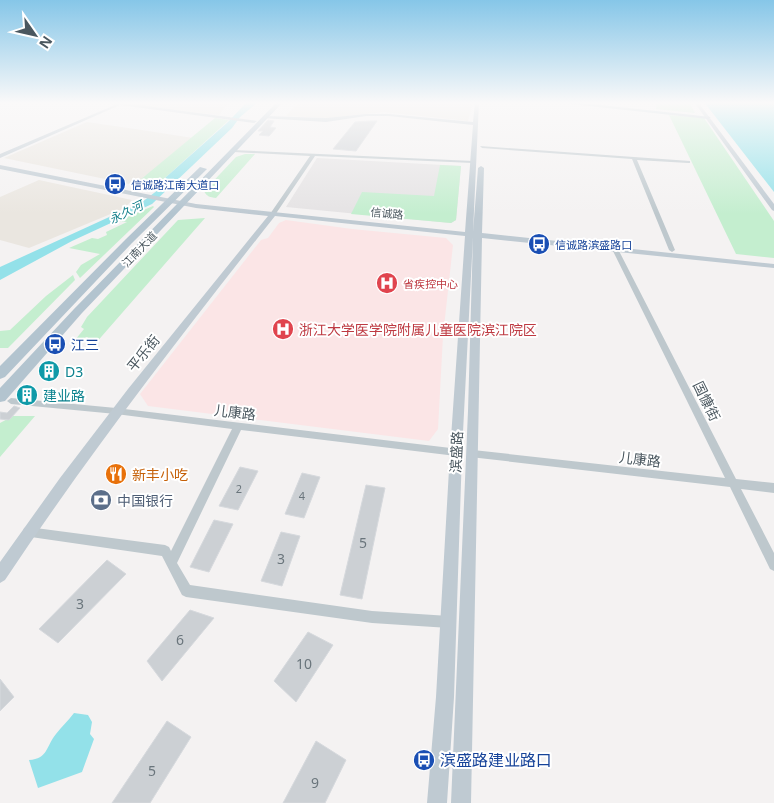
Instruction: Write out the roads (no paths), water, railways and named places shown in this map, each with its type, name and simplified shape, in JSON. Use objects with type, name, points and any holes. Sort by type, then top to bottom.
[{"type":"main road","points":[[0,156],[38,139]]},
{"type":"main road","name":"江南大道","points":[[0,374],[231,139]]},
{"type":"main road","name":"江南大道","points":[[0,398],[78,311],[172,200],[234,150],[244,139]]},
{"type":"main road","name":"滨盛路","points":[[461,803],[473,454],[473,162],[475,139]]},
{"type":"main road","name":"滨盛路","points":[[437,803],[449,622],[456,452],[482,139]]},
{"type":"main road","points":[[723,139],[774,209]]},
{"type":"main road","name":"信诚路","points":[[0,163],[130,192]]},
{"type":"main road","name":"信诚路","points":[[0,167],[172,200],[473,232],[774,260]]},
{"type":"main road","name":"平乐街","points":[[0,575],[28,532],[116,411],[275,212]]},
{"type":"main road","name":"信诚路","points":[[473,232],[774,266]]},
{"type":"street","points":[[482,147],[688,162]]},
{"type":"street","points":[[234,150],[473,162]]},
{"type":"street","name":"平乐街","points":[[275,212],[314,154]]},
{"type":"street","points":[[634,158],[672,250]]},
{"type":"street","name":"国慷街","points":[[615,249],[774,565]]},
{"type":"street","name":"儿康路","points":[[11,401],[116,411],[456,452]]},
{"type":"street","points":[[171,564],[238,426]]},
{"type":"street","name":"儿康路","points":[[473,454],[774,488]]},
{"type":"street","points":[[28,532],[165,551],[186,591],[372,617],[449,622]]},
{"type":"water","name":"永久河","points":[[208,139],[220,139],[152,204],[72,241],[0,280],[0,267],[142,202],[158,190],[165,178]]},
{"type":"water","points":[[733,139],[774,139],[774,192]]},
{"type":"water","points":[[74,713],[88,715],[92,722],[90,734],[94,739],[82,772],[38,788],[29,760],[40,757],[46,751],[56,734]]},
{"type":"place","name":"信诚路江南大道口","points":[[115,184]]},
{"type":"place","name":"信诚路滨盛路口","points":[[539,244]]},
{"type":"place","name":"省疾控中心","points":[[387,283]]},
{"type":"place","name":"浙江大学医学院附属儿童医院滨江院区","points":[[283,329]]},
{"type":"place","name":"江三","points":[[55,344]]},
{"type":"place","name":"D3","points":[[49,371]]},
{"type":"place","name":"建业路","points":[[27,395]]},
{"type":"place","name":"新丰小吃","points":[[116,474]]},
{"type":"place","name":"中国银行","points":[[101,500]]},
{"type":"place","name":"滨盛路建业路口","points":[[424,760]]}]
